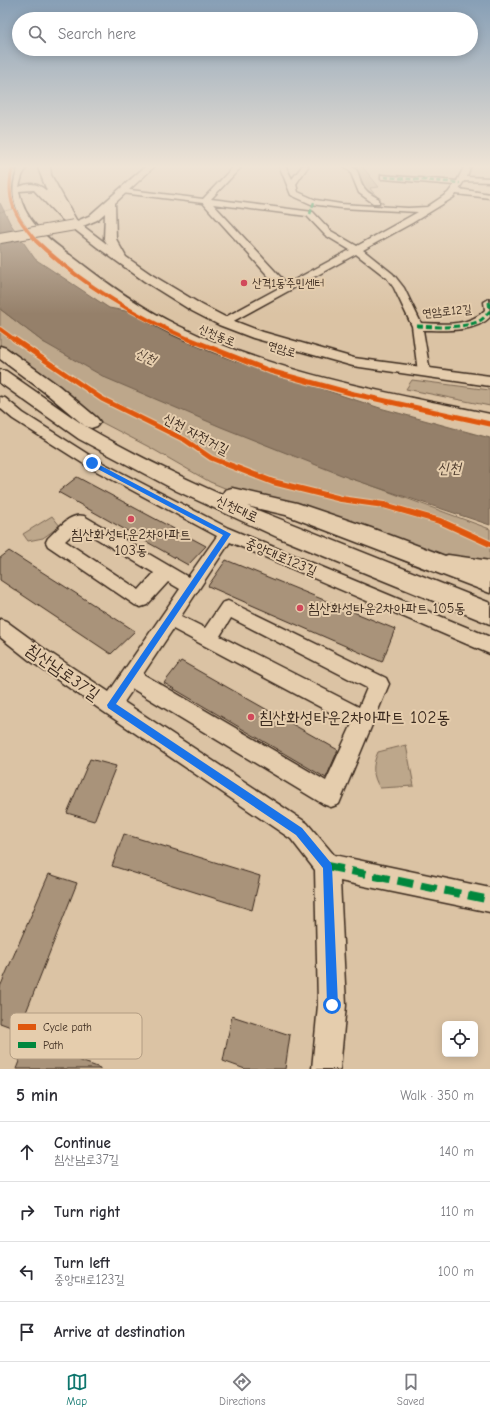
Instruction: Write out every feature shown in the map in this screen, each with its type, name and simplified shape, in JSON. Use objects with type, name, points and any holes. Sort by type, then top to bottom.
[{"type":"highway","points":[[0,350],[53,390],[88,428]]},
{"type":"highway","name":"신천대로","points":[[0,363],[88,428],[141,464],[264,522],[490,614]]},
{"type":"highway","name":"신천대로","points":[[0,375],[11,384],[88,428],[232,495],[490,600]]},
{"type":"highway","points":[[0,386],[46,417],[88,428]]},
{"type":"highway","points":[[232,495],[290,508],[363,534],[490,583]]},
{"type":"highway","points":[[349,556],[490,625]]},
{"type":"main road","name":"신천동로","points":[[24,215],[27,222],[39,237],[94,278],[141,310],[174,329],[226,352],[281,370],[348,388],[490,419]]},
{"type":"main road","name":"신천동로","points":[[37,215],[54,239],[62,247],[148,307],[183,326],[233,347],[299,369],[490,413]]},
{"type":"main road","points":[[62,215],[102,245]]},
{"type":"main road","points":[[0,238],[75,224],[93,218],[97,215]]},
{"type":"main road","points":[[110,215],[110,239],[123,260]]},
{"type":"main road","name":"연암로","points":[[102,245],[197,308],[224,322],[258,335],[353,362],[490,381]]},
{"type":"main road","name":"연암로","points":[[102,245],[145,286],[178,308],[231,332],[299,355],[379,371],[490,385]]},
{"type":"street","points":[[70,215],[75,224]]},
{"type":"street","points":[[218,215],[285,288]]},
{"type":"street","name":"연암로12길","points":[[311,215],[328,233],[357,250],[390,276],[399,288],[417,326],[424,372]]},
{"type":"street","points":[[224,322],[419,215]]},
{"type":"street","name":"연암로12길","points":[[417,326],[457,325],[480,320],[490,312],[489,302]]},
{"type":"street","name":"중앙대로123길","points":[[0,401],[18,416],[92,463],[227,534],[490,646]]},
{"type":"street","points":[[166,572],[141,600],[54,542],[78,520],[166,572],[191,587]]},
{"type":"street","points":[[111,705],[227,534]]},
{"type":"street","points":[[426,559],[490,568]]},
{"type":"street","points":[[130,677],[331,796],[379,684],[228,608],[208,638]]},
{"type":"street","points":[[170,619],[364,720]]},
{"type":"street","name":"침산남로37길","points":[[0,627],[36,654],[299,831],[328,866]]},
{"type":"street","points":[[326,1069],[332,1005],[328,866],[490,900]]},
{"type":"shaded area","points":[[0,309],[43,342],[354,479],[490,529],[490,590],[420,568],[210,482],[149,447],[78,410],[0,346]]},
{"type":"shaded area","points":[[412,380],[490,390],[490,406],[406,389]]},
{"type":"shaded area","points":[[52,516],[60,526],[43,538],[28,541],[23,534]]},
{"type":"shaded area","points":[[406,745],[414,786],[380,788],[374,775],[374,766],[378,752]]},
{"type":"water","name":"신천","points":[[0,215],[6,215],[35,259],[109,308],[131,312],[177,336],[227,358],[380,408],[490,438],[490,525],[349,478],[221,427],[106,378],[43,342],[0,309]]},
{"type":"building","name":"침산화성타운2차아파트 103동","points":[[77,477],[206,546],[188,565],[58,492]]},
{"type":"building","points":[[9,551],[135,631],[111,654],[0,580],[0,558]]},
{"type":"building","name":"침산화성타운2차아파트 105동","points":[[226,560],[395,629],[382,662],[208,586]]},
{"type":"building","name":"침산화성타운2차아파트 102동","points":[[181,661],[338,750],[326,778],[164,683]]},
{"type":"building","points":[[90,759],[116,766],[94,821],[67,813]]},
{"type":"building","points":[[124,834],[260,876],[252,910],[112,866]]},
{"type":"building","points":[[49,874],[77,883],[26,1013],[10,1013],[10,1027],[0,1023],[0,987]]},
{"type":"building","points":[[232,1016],[290,1035],[285,1069],[245,1069],[223,1061]]},
{"type":"building","points":[[20,1059],[76,1059],[100,1068],[100,1069],[16,1069]]},
{"type":"marked path","points":[[417,326],[432,327],[475,323],[482,319],[490,311],[489,302]]},
{"type":"marked path","points":[[327,866],[490,900]]},
{"type":"cycle path","points":[[17,215],[20,222],[37,242],[68,270],[96,290],[152,322],[179,335],[226,355],[270,371],[354,394],[490,424]]},
{"type":"cycle path","name":"신천 자전거길","points":[[0,329],[32,353],[102,399],[185,440],[211,458],[273,482],[341,499],[384,505],[440,521],[490,544]]},
{"type":"place","name":"산격1동주민센터","points":[[244,283]]},
{"type":"place","name":"침산화성타운2차아파트 103동","points":[[131,519]]},
{"type":"place","name":"침산화성타운2차아파트 105동","points":[[300,608]]},
{"type":"place","name":"침산화성타운2차아파트 102동","points":[[251,717]]},
{"type":"route","points":[[92,463],[227,534],[111,705],[299,831],[328,866],[332,1005]]}]
